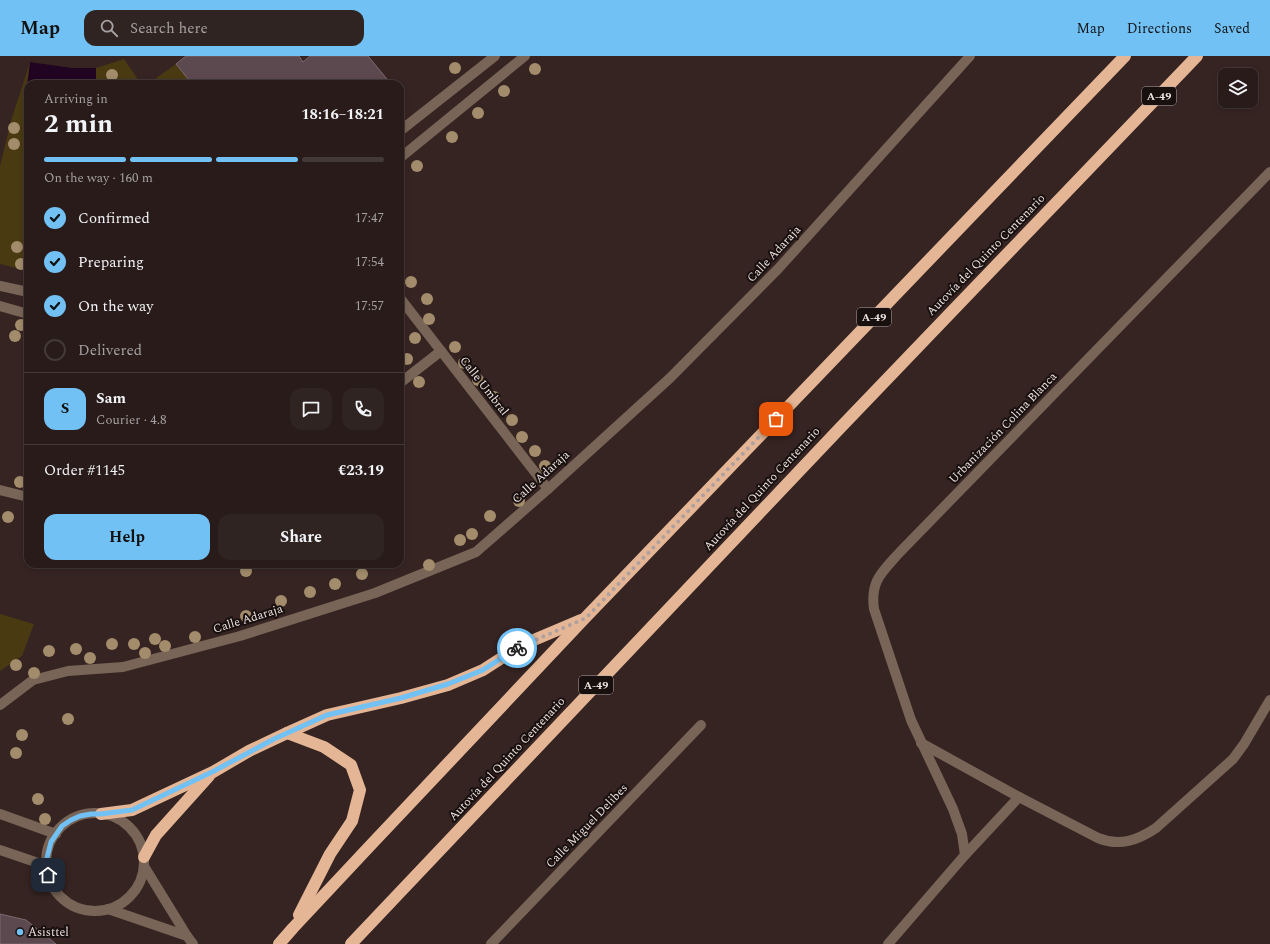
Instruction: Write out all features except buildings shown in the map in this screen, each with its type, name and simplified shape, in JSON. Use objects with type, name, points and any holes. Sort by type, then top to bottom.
[{"type":"highway","name":"A-49","points":[[279,944],[586,618],[1124,56]]},
{"type":"highway","name":"Autovía del Quinto Centenario","points":[[351,944],[835,433],[1197,56]]},
{"type":"highway","points":[[101,814],[132,810],[212,772],[249,751],[327,715],[401,698],[448,684],[483,670],[522,645],[586,618]]},
{"type":"highway","points":[[286,733],[324,747],[351,765],[360,790],[352,821],[330,854],[293,928]]},
{"type":"highway","points":[[144,862],[156,835],[212,772]]},
{"type":"street","points":[[404,128],[495,56]]},
{"type":"street","points":[[404,155],[525,56]]},
{"type":"street","name":"Calle Adaraja","points":[[0,705],[33,680],[68,671],[123,667],[240,636],[375,593],[476,552],[670,378],[778,269],[970,56]]},
{"type":"street","name":"Urbanización Colina Blanca","points":[[965,855],[962,834],[953,809],[911,720],[874,609],[872,597],[877,580],[906,547],[1270,172]]},
{"type":"street","points":[[0,286],[24,291]]},
{"type":"street","name":"Calle Umbral","points":[[404,303],[548,489]]},
{"type":"street","points":[[0,306],[24,313]]},
{"type":"street","points":[[404,380],[441,351]]},
{"type":"street","points":[[0,490],[24,496]]},
{"type":"street","points":[[921,743],[1019,797],[1098,838],[1107,842],[1119,843],[1131,841],[1144,836],[1156,828],[1233,760],[1270,700]]},
{"type":"street","name":"Calle Miguel Delibes","points":[[491,944],[701,725]]},
{"type":"street","points":[[888,944],[965,855],[1019,797]]},
{"type":"street","points":[[0,814],[56,834]]},
{"type":"street","points":[[144,862],[140,881],[132,894],[121,903],[108,909],[87,910],[67,902],[55,890],[48,875],[47,866],[48,850],[62,826],[80,816],[91,814],[101,814],[117,818],[130,828],[140,842],[144,862],[190,940]]},
{"type":"street","points":[[0,850],[47,866]]},
{"type":"street","points":[[108,909],[190,940]]},
{"type":"shaded area","points":[[124,59],[138,80],[24,80],[30,62],[73,68],[96,68]]},
{"type":"shaded area","points":[[30,62],[73,68],[96,68],[96,80],[28,80]]},
{"type":"shaded area","points":[[176,64],[189,80],[154,80]]},
{"type":"shaded area","points":[[24,81],[24,270],[0,264],[0,166],[11,121]]},
{"type":"shaded area","points":[[0,614],[34,624],[22,656],[0,671]]},
{"type":"way so far","points":[[517,648],[586,618],[776,419]]},
{"type":"place","name":"Asisttel","points":[[20,932]]},
{"type":"route","points":[[48,875],[47,858],[51,842],[62,826],[71,820],[80,816],[91,814],[132,810],[212,772],[249,751],[327,715],[401,698],[448,684],[483,670],[517,648]]}]
